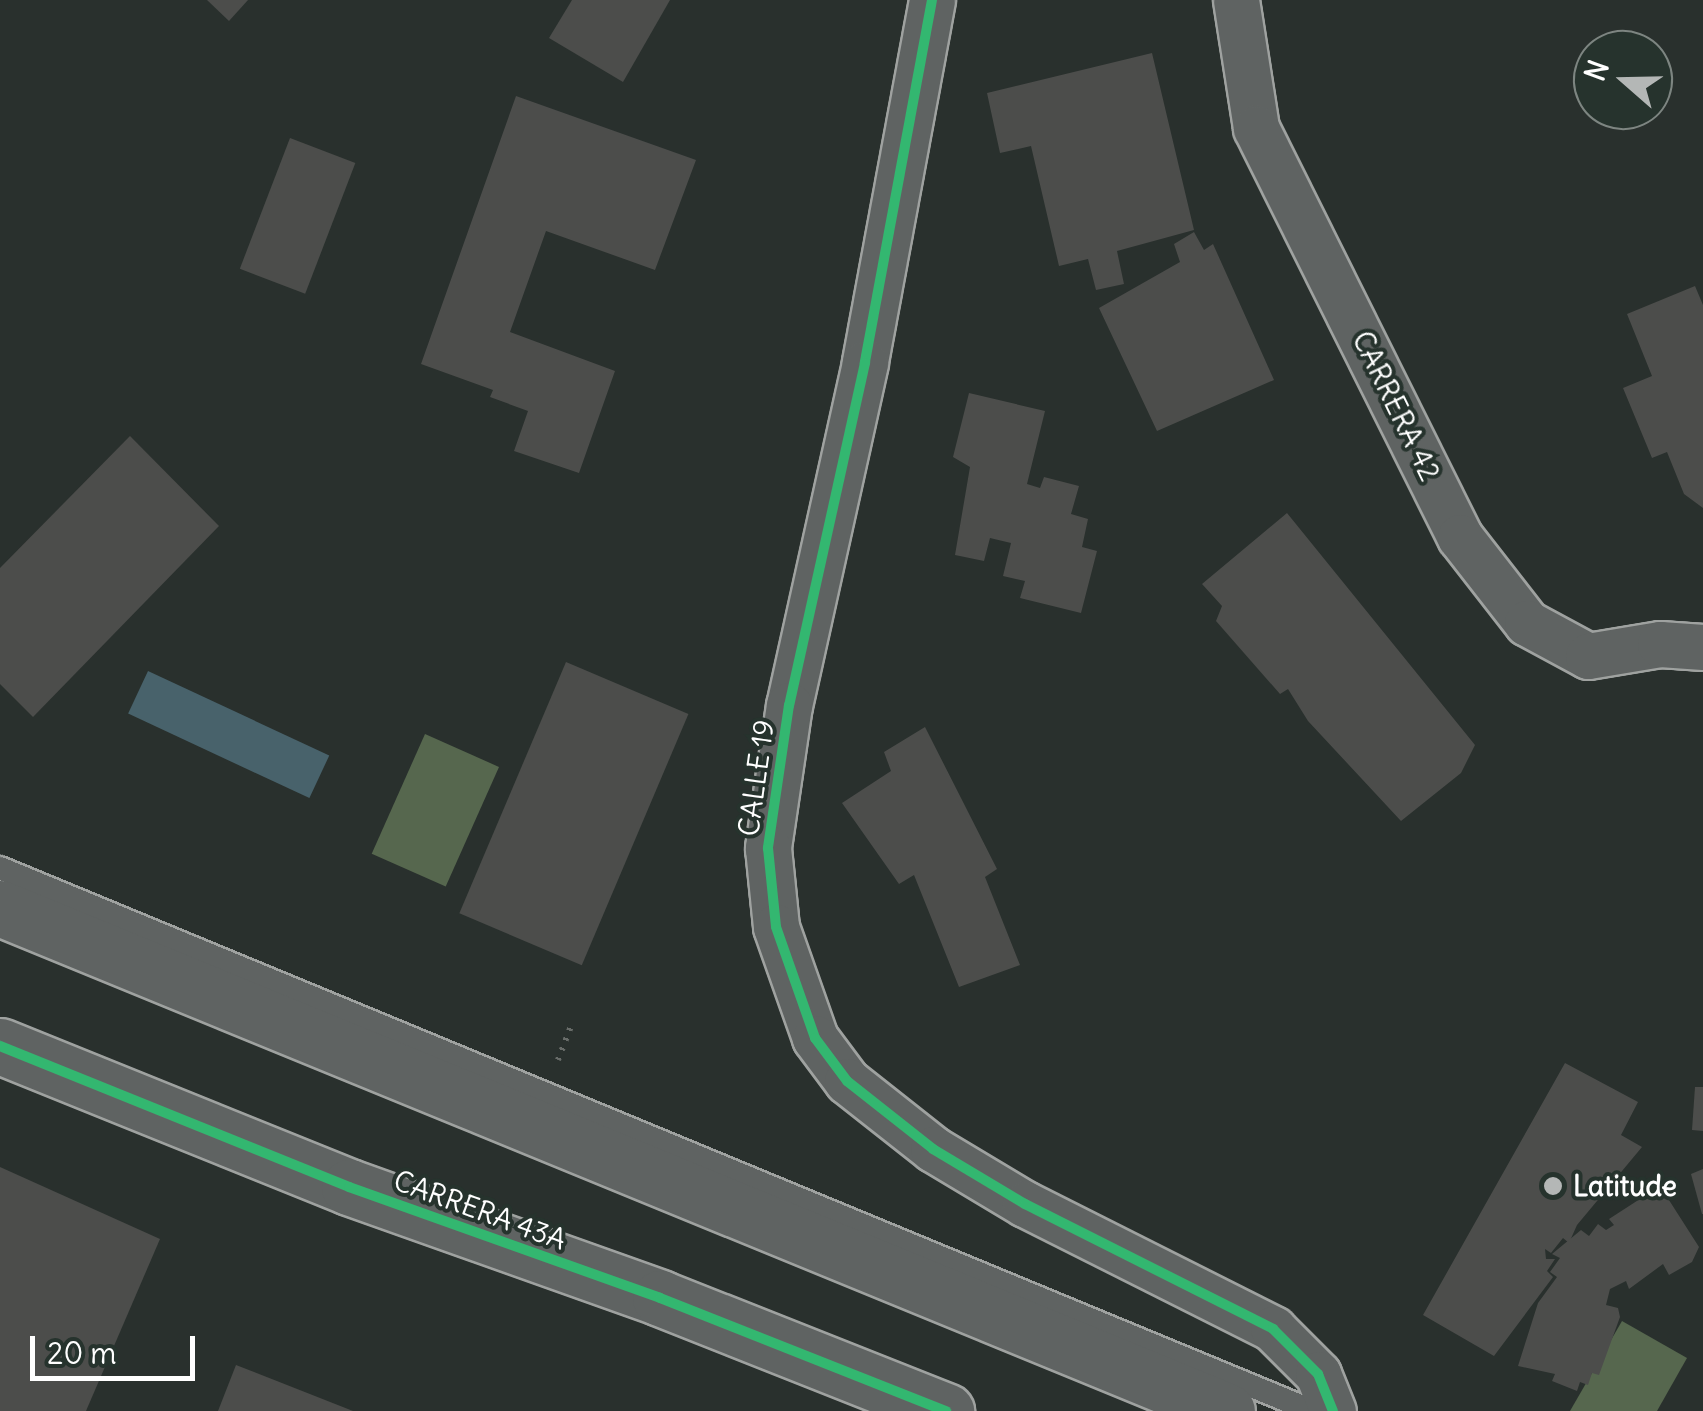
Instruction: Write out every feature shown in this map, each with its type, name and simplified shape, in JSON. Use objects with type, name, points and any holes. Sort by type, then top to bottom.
[{"type":"main road","points":[[0,908],[1227,1411]]},
{"type":"main road","name":"CARRERA 43A","points":[[0,1046],[349,1188],[660,1298],[946,1411]]},
{"type":"street","name":"CALLE 19","points":[[932,0],[865,363],[789,705],[768,848],[782,946],[814,1038],[847,1081],[933,1149],[1025,1204],[1273,1329],[1318,1374],[1333,1411]]},
{"type":"street","name":"CARRERA 42","points":[[1236,0],[1256,128],[1460,537],[1526,624],[1588,656],[1660,644],[1703,647]]},
{"type":"lane","points":[[0,868],[1312,1411]]},
{"type":"green space","points":[[425,734],[499,767],[446,887],[372,854]]},
{"type":"green space","points":[[1622,1321],[1687,1358],[1657,1411],[1570,1411]]},
{"type":"water","points":[[148,671],[329,756],[309,798],[128,714]]},
{"type":"building","points":[[207,0],[248,0],[229,21]]},
{"type":"building","points":[[572,0],[670,0],[623,82],[549,38]]},
{"type":"building","points":[[1152,53],[1194,230],[1117,251],[1124,284],[1096,290],[1088,259],[1059,266],[1031,146],[1000,153],[987,93]]},
{"type":"building","points":[[516,96],[696,160],[655,270],[546,231],[510,332],[615,371],[579,473],[514,451],[528,411],[490,397],[493,390],[421,364]]},
{"type":"building","points":[[290,138],[355,163],[305,294],[240,269]]},
{"type":"building","points":[[1194,232],[1204,250],[1213,244],[1274,380],[1157,431],[1099,308],[1180,262],[1174,244]]},
{"type":"building","points":[[1695,286],[1703,305],[1703,508],[1684,494],[1667,452],[1652,458],[1623,388],[1652,376],[1627,314]]},
{"type":"building","points":[[969,393],[1045,411],[1027,484],[1040,488],[1044,477],[1079,486],[1071,514],[1088,519],[1082,547],[1097,551],[1081,613],[1020,598],[1025,581],[1003,576],[1011,543],[990,538],[984,561],[955,555],[970,467],[953,457]]},
{"type":"building","points":[[130,436],[219,526],[33,717],[0,684],[0,568]]},
{"type":"building","points":[[1287,513],[1475,745],[1461,773],[1401,821],[1308,721],[1288,689],[1280,694],[1216,621],[1222,606],[1202,584]]},
{"type":"building","points":[[566,662],[688,714],[582,965],[459,913]]},
{"type":"building","points":[[925,727],[997,869],[985,877],[1020,965],[959,987],[914,875],[899,884],[842,803],[891,771],[884,752]]},
{"type":"building","name":"Latitude","points":[[1565,1063],[1638,1102],[1621,1135],[1642,1147],[1577,1225],[1569,1243],[1563,1238],[1551,1253],[1545,1249],[1546,1259],[1555,1259],[1547,1271],[1553,1277],[1494,1356],[1423,1315]]},
{"type":"building","points":[[1695,1087],[1703,1087],[1703,1131],[1692,1130]]},
{"type":"building","points":[[0,1167],[160,1239],[86,1411],[0,1411]]},
{"type":"building","points":[[1703,1169],[1703,1214],[1702,1214],[1691,1174]]},
{"type":"building","points":[[1660,1186],[1699,1247],[1692,1262],[1669,1275],[1663,1264],[1629,1289],[1626,1281],[1610,1289],[1606,1305],[1618,1308],[1620,1317],[1599,1375],[1592,1373],[1588,1385],[1580,1382],[1577,1391],[1552,1381],[1555,1374],[1518,1366],[1538,1303],[1557,1277],[1550,1272],[1560,1258],[1552,1254],[1581,1230],[1589,1236],[1598,1224],[1606,1230],[1614,1225],[1609,1219]]},
{"type":"building","points":[[236,1365],[353,1411],[218,1411]]},
{"type":"cycle path","points":[[932,0],[865,363],[789,705],[768,848],[776,927],[815,1038],[847,1081],[933,1149],[1025,1204],[1273,1329],[1318,1374],[1333,1411]]},
{"type":"cycle path","points":[[0,1046],[349,1187],[660,1298],[946,1411]]},
{"type":"place","name":"Latitude","points":[[1553,1186]]}]
